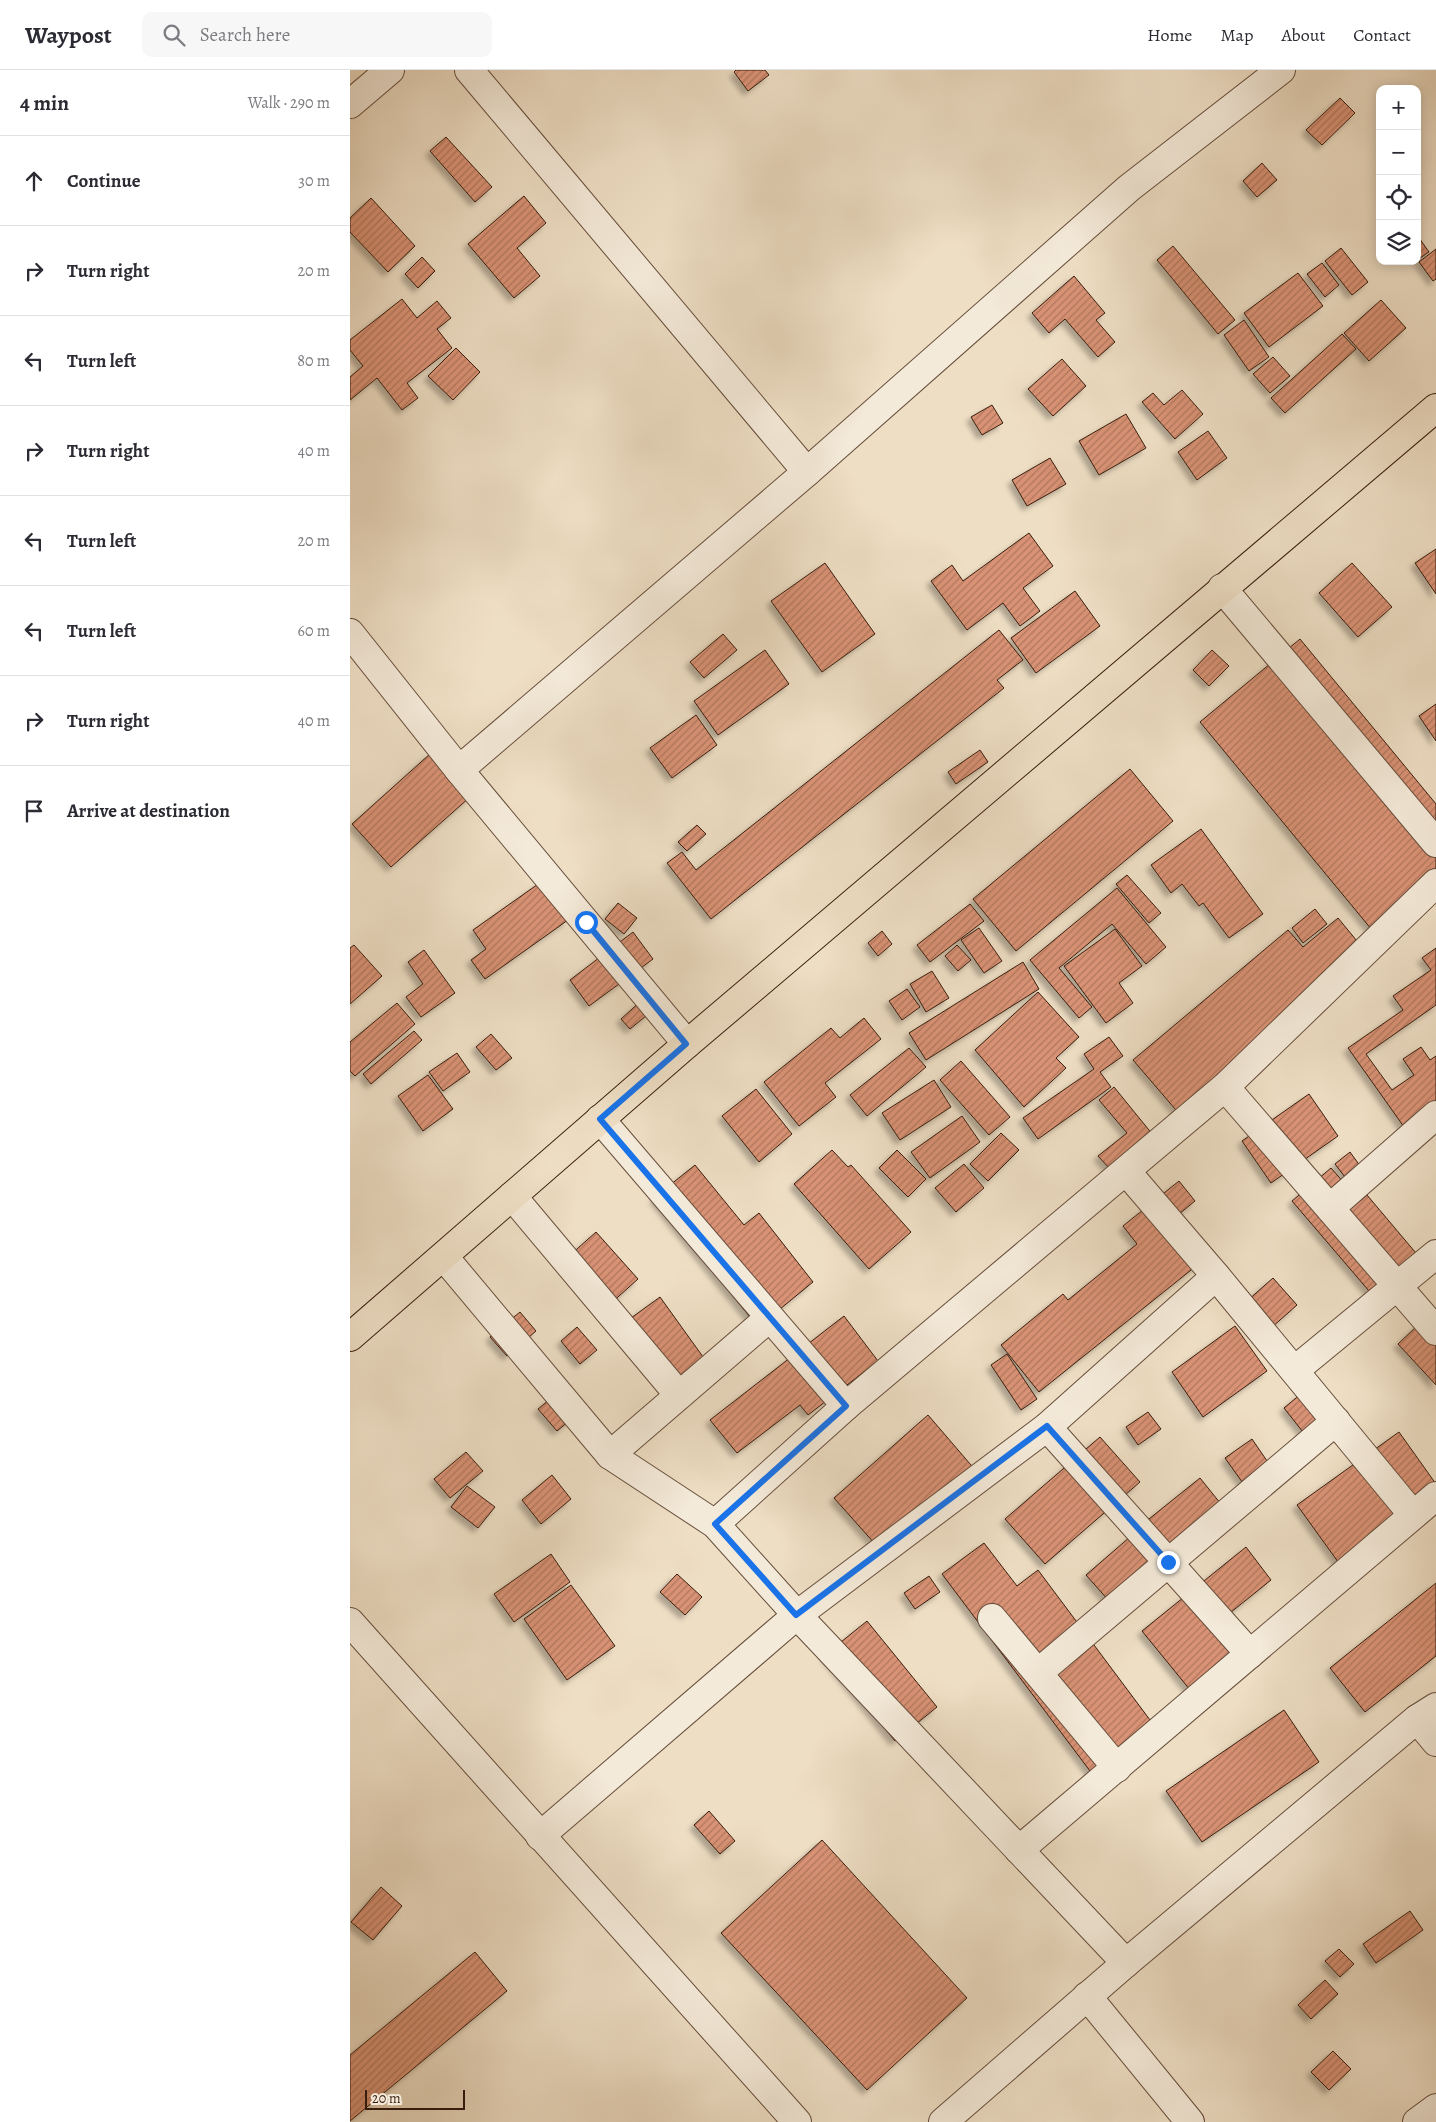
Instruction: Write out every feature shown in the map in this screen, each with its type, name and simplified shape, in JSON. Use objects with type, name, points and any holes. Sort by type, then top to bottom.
[{"type":"main road","points":[[350,1337],[686,1044],[1436,408]]},
{"type":"street","points":[[350,104],[390,70]]},
{"type":"street","points":[[468,70],[807,472]]},
{"type":"street","points":[[459,770],[807,472],[1129,188],[1281,70]]},
{"type":"street","points":[[1222,588],[1436,843]]},
{"type":"street","points":[[350,633],[459,770],[686,1044]]},
{"type":"street","points":[[715,1524],[846,1406],[1225,1086],[1436,883]]},
{"type":"street","points":[[1225,1086],[1436,1331]]},
{"type":"street","points":[[1330,1208],[1436,1116]]},
{"type":"street","points":[[600,1119],[846,1406]]},
{"type":"street","points":[[1126,1171],[1414,1514]]},
{"type":"street","points":[[512,1196],[679,1395]]},
{"type":"street","points":[[1295,1370],[1436,1254]]},
{"type":"street","points":[[444,1257],[610,1455],[715,1524],[796,1615],[1126,1963]]},
{"type":"street","points":[[540,1836],[796,1615],[1047,1426],[1216,1276]]},
{"type":"street","points":[[610,1455],[769,1318]]},
{"type":"street","points":[[1039,1672],[1336,1421]]},
{"type":"street","points":[[1047,1426],[1250,1654]]},
{"type":"street","points":[[1019,1850],[1436,1496]]},
{"type":"street","points":[[992,1618],[1039,1672],[1117,1768]]},
{"type":"street","points":[[350,1622],[797,2122]]},
{"type":"street","points":[[943,2122],[1126,1963],[1427,1713],[1436,1742]]},
{"type":"street","points":[[1087,1996],[1190,2122]]},
{"type":"street","points":[[1418,2122],[1436,2108]]},
{"type":"building","points":[[736,70],[765,70],[769,75],[748,91],[734,72]]},
{"type":"building","points":[[1340,98],[1355,113],[1322,145],[1306,130]]},
{"type":"building","points":[[446,137],[492,187],[475,202],[430,151]]},
{"type":"building","points":[[1262,163],[1277,180],[1257,197],[1243,181]]},
{"type":"building","points":[[524,196],[546,223],[517,248],[540,276],[514,298],[468,244]]},
{"type":"building","points":[[371,198],[415,246],[388,272],[350,232],[350,218]]},
{"type":"building","points":[[1421,241],[1429,252],[1421,257]]},
{"type":"building","points":[[1173,246],[1235,320],[1218,334],[1157,260]]},
{"type":"building","points":[[1341,248],[1368,282],[1352,295],[1325,261]]},
{"type":"building","points":[[1436,249],[1436,279],[1433,281],[1421,265],[1421,260]]},
{"type":"building","points":[[422,257],[435,271],[418,288],[405,274]]},
{"type":"building","points":[[1322,263],[1339,285],[1325,297],[1307,274]]},
{"type":"building","points":[[1298,273],[1323,306],[1269,347],[1244,313]]},
{"type":"building","points":[[1074,276],[1105,313],[1096,320],[1115,342],[1098,357],[1065,319],[1049,333],[1032,313]]},
{"type":"building","points":[[402,299],[417,318],[437,301],[451,318],[437,329],[452,348],[407,383],[418,398],[402,410],[377,378],[350,400],[350,377],[363,366],[350,350],[350,340]]},
{"type":"building","points":[[1381,300],[1406,328],[1369,361],[1344,333]]},
{"type":"building","points":[[1244,320],[1269,357],[1249,371],[1224,335]]},
{"type":"building","points":[[1342,334],[1356,349],[1285,413],[1271,398]]},
{"type":"building","points":[[456,348],[480,372],[453,400],[428,376]]},
{"type":"building","points":[[1273,357],[1290,376],[1270,393],[1253,374]]},
{"type":"building","points":[[1062,359],[1086,386],[1053,416],[1028,389]]},
{"type":"building","points":[[1182,390],[1203,414],[1175,439],[1142,402],[1153,393],[1164,405]]},
{"type":"building","points":[[992,405],[1003,423],[982,435],[971,417]]},
{"type":"building","points":[[1126,414],[1146,448],[1099,475],[1079,441]]},
{"type":"building","points":[[1208,431],[1227,458],[1197,480],[1178,452]]},
{"type":"building","points":[[1050,458],[1066,484],[1027,506],[1012,480]]},
{"type":"building","points":[[1029,533],[1053,566],[1023,588],[1040,611],[1020,626],[1003,603],[967,630],[931,581],[952,565],[963,581]]},
{"type":"building","points":[[1436,549],[1436,594],[1415,563]]},
{"type":"building","points":[[825,563],[875,634],[822,672],[771,601]]},
{"type":"building","points":[[1352,563],[1392,607],[1358,637],[1319,593]]},
{"type":"building","points":[[1075,591],[1100,626],[1036,673],[1011,638]]},
{"type":"building","points":[[999,630],[1023,660],[997,680],[1004,688],[711,919],[667,863],[682,852],[696,870]]},
{"type":"building","points":[[723,634],[737,650],[704,678],[690,662]]},
{"type":"building","points":[[1300,639],[1436,804],[1436,876],[1372,930],[1200,722]]},
{"type":"building","points":[[765,650],[789,684],[718,735],[694,701]]},
{"type":"building","points":[[1212,650],[1229,666],[1209,686],[1193,670]]},
{"type":"building","points":[[1436,704],[1436,741],[1419,716]]},
{"type":"building","points":[[696,715],[717,745],[672,778],[650,748]]},
{"type":"building","points":[[980,750],[988,762],[956,784],[948,772]]},
{"type":"building","points":[[431,753],[470,797],[391,867],[352,824]]},
{"type":"building","points":[[1130,769],[1173,821],[1016,951],[973,899]]},
{"type":"building","points":[[697,825],[706,834],[687,851],[678,842]]},
{"type":"building","points":[[1201,829],[1263,914],[1229,938],[1203,903],[1199,906],[1182,884],[1171,893],[1151,865]]},
{"type":"building","points":[[1127,875],[1161,913],[1149,923],[1116,884]]},
{"type":"building","points":[[541,882],[568,920],[485,979],[471,960],[486,949],[473,930]]},
{"type":"building","points":[[1117,888],[1166,947],[1146,964],[1112,924],[1059,968],[1092,1007],[1079,1018],[1030,960]]},
{"type":"building","points":[[618,903],[637,918],[624,934],[605,919]]},
{"type":"building","points":[[970,904],[984,921],[930,962],[917,945]]},
{"type":"building","points":[[1315,909],[1327,924],[1303,943],[1292,928]]},
{"type":"building","points":[[1338,918],[1371,958],[1182,1117],[1133,1060],[1288,930],[1303,947]]},
{"type":"building","points":[[979,928],[1002,961],[984,973],[961,940]]},
{"type":"building","points":[[1115,929],[1142,966],[1119,983],[1133,1003],[1106,1023],[1064,966]]},
{"type":"building","points":[[882,931],[892,944],[878,956],[868,943]]},
{"type":"building","points":[[633,932],[653,959],[589,1006],[570,980]]},
{"type":"building","points":[[354,945],[382,976],[350,1004],[350,948]]},
{"type":"building","points":[[957,945],[971,960],[958,971],[945,956]]},
{"type":"building","points":[[1436,948],[1436,1005],[1366,1054],[1392,1090],[1414,1075],[1403,1059],[1421,1047],[1430,1060],[1436,1056],[1436,1115],[1409,1134],[1348,1048],[1403,1010],[1393,996],[1431,970],[1422,958]]},
{"type":"building","points":[[424,950],[455,993],[421,1017],[406,997],[423,984],[408,962]]},
{"type":"building","points":[[1023,962],[1039,989],[926,1060],[909,1033]]},
{"type":"building","points":[[932,971],[949,998],[926,1012],[910,984]]},
{"type":"building","points":[[907,989],[920,1007],[902,1020],[889,1001]]},
{"type":"building","points":[[1038,992],[1079,1037],[1056,1058],[1066,1068],[1024,1107],[975,1050]]},
{"type":"building","points":[[642,1000],[652,1011],[630,1029],[621,1019]]},
{"type":"building","points":[[397,1003],[415,1024],[355,1076],[350,1071],[350,1042]]},
{"type":"building","points":[[864,1018],[881,1039],[825,1083],[836,1097],[799,1126],[764,1082],[831,1028],[840,1038]]},
{"type":"building","points":[[414,1031],[422,1040],[371,1084],[363,1074]]},
{"type":"building","points":[[491,1034],[512,1058],[496,1070],[476,1047]]},
{"type":"building","points":[[1109,1037],[1123,1056],[1100,1072],[1111,1087],[1038,1139],[1023,1118],[1094,1069],[1084,1054]]},
{"type":"building","points":[[909,1048],[926,1067],[867,1116],[850,1095]]},
{"type":"building","points":[[457,1053],[470,1072],[443,1091],[429,1072]]},
{"type":"building","points":[[961,1061],[1010,1117],[989,1135],[940,1080]]},
{"type":"building","points":[[428,1075],[453,1109],[423,1131],[398,1096]]},
{"type":"building","points":[[934,1080],[951,1107],[900,1140],[882,1113]]},
{"type":"building","points":[[1114,1087],[1153,1135],[1110,1169],[1098,1156],[1127,1133],[1099,1100]]},
{"type":"building","points":[[756,1089],[792,1134],[759,1162],[722,1116]]},
{"type":"building","points":[[1309,1094],[1338,1136],[1271,1183],[1242,1141]]},
{"type":"building","points":[[962,1116],[980,1142],[930,1178],[911,1152]]},
{"type":"building","points":[[1001,1133],[1019,1150],[988,1181],[970,1164]]},
{"type":"building","points":[[832,1150],[848,1167],[851,1165],[911,1232],[869,1269],[794,1184]]},
{"type":"building","points":[[897,1150],[926,1179],[908,1197],[879,1168]]},
{"type":"building","points":[[1350,1152],[1363,1170],[1348,1181],[1335,1164]]},
{"type":"building","points":[[964,1164],[984,1188],[956,1212],[935,1188]]},
{"type":"building","points":[[695,1165],[744,1225],[759,1213],[813,1282],[758,1327],[654,1198]]},
{"type":"building","points":[[1331,1168],[1360,1201],[1367,1195],[1421,1259],[1375,1298],[1292,1201]]},
{"type":"building","points":[[1179,1181],[1195,1201],[1174,1218],[1206,1258],[1039,1392],[1001,1345],[1063,1294],[1068,1300],[1137,1244],[1123,1226]]},
{"type":"building","points":[[596,1232],[638,1279],[609,1305],[567,1258]]},
{"type":"building","points":[[1273,1278],[1297,1305],[1271,1328],[1247,1301]]},
{"type":"building","points":[[660,1297],[711,1368],[677,1393],[627,1321]]},
{"type":"building","points":[[1436,1308],[1436,1385],[1398,1344]]},
{"type":"building","points":[[520,1312],[536,1331],[507,1356],[490,1337]]},
{"type":"building","points":[[844,1316],[878,1361],[808,1415],[800,1405],[737,1453],[710,1420]]},
{"type":"building","points":[[1235,1326],[1267,1371],[1203,1417],[1172,1372]]},
{"type":"building","points":[[577,1327],[597,1350],[580,1364],[561,1341]]},
{"type":"building","points":[[1007,1354],[1037,1399],[1021,1410],[991,1365]]},
{"type":"building","points":[[1319,1379],[1345,1412],[1310,1441],[1284,1408]]},
{"type":"building","points":[[567,1385],[585,1408],[557,1431],[538,1409]]},
{"type":"building","points":[[1148,1412],[1161,1429],[1138,1445],[1126,1427]]},
{"type":"building","points":[[928,1415],[977,1472],[884,1554],[834,1498]]},
{"type":"building","points":[[1399,1432],[1436,1484],[1341,1566],[1297,1505]]},
{"type":"building","points":[[1100,1437],[1140,1482],[1045,1564],[1005,1519]]},
{"type":"building","points":[[1252,1439],[1276,1474],[1250,1493],[1225,1458]]},
{"type":"building","points":[[466,1452],[483,1471],[450,1498],[434,1479]]},
{"type":"building","points":[[552,1475],[571,1499],[541,1524],[522,1500]]},
{"type":"building","points":[[1200,1478],[1229,1514],[1173,1559],[1144,1523]]},
{"type":"building","points":[[467,1486],[495,1507],[478,1528],[451,1507]]},
{"type":"building","points":[[1138,1530],[1162,1558],[1110,1602],[1086,1575]]},
{"type":"building","points":[[984,1543],[1017,1586],[1038,1570],[1156,1728],[1093,1775],[942,1574]]},
{"type":"building","points":[[1246,1547],[1271,1580],[1215,1625],[1242,1658],[1195,1696],[1142,1631]]},
{"type":"building","points":[[551,1554],[570,1582],[514,1622],[494,1594]]},
{"type":"building","points":[[677,1574],[702,1597],[685,1615],[660,1592]]},
{"type":"building","points":[[929,1576],[940,1592],[915,1609],[904,1593]]},
{"type":"building","points":[[1436,1583],[1436,1656],[1365,1712],[1330,1668]]},
{"type":"building","points":[[571,1585],[615,1646],[567,1680],[524,1619]]},
{"type":"building","points":[[867,1621],[937,1707],[895,1741],[825,1655]]},
{"type":"building","points":[[1284,1710],[1319,1762],[1202,1842],[1166,1791]]},
{"type":"building","points":[[709,1811],[735,1841],[720,1854],[694,1825]]},
{"type":"building","points":[[822,1840],[967,1998],[867,2090],[721,1933]]},
{"type":"building","points":[[381,1887],[402,1906],[373,1940],[351,1922]]},
{"type":"building","points":[[1410,1911],[1423,1930],[1376,1963],[1363,1944]]},
{"type":"building","points":[[1339,1949],[1354,1964],[1340,1977],[1325,1961]]},
{"type":"building","points":[[475,1952],[507,1991],[350,2121],[350,2055]]},
{"type":"building","points":[[1325,1980],[1338,1994],[1311,2019],[1298,2005]]},
{"type":"building","points":[[1333,2051],[1351,2069],[1329,2090],[1311,2072]]},
{"type":"route","points":[[586,922],[686,1044],[600,1119],[846,1406],[715,1524],[796,1615],[1047,1426],[1168,1562]]}]
